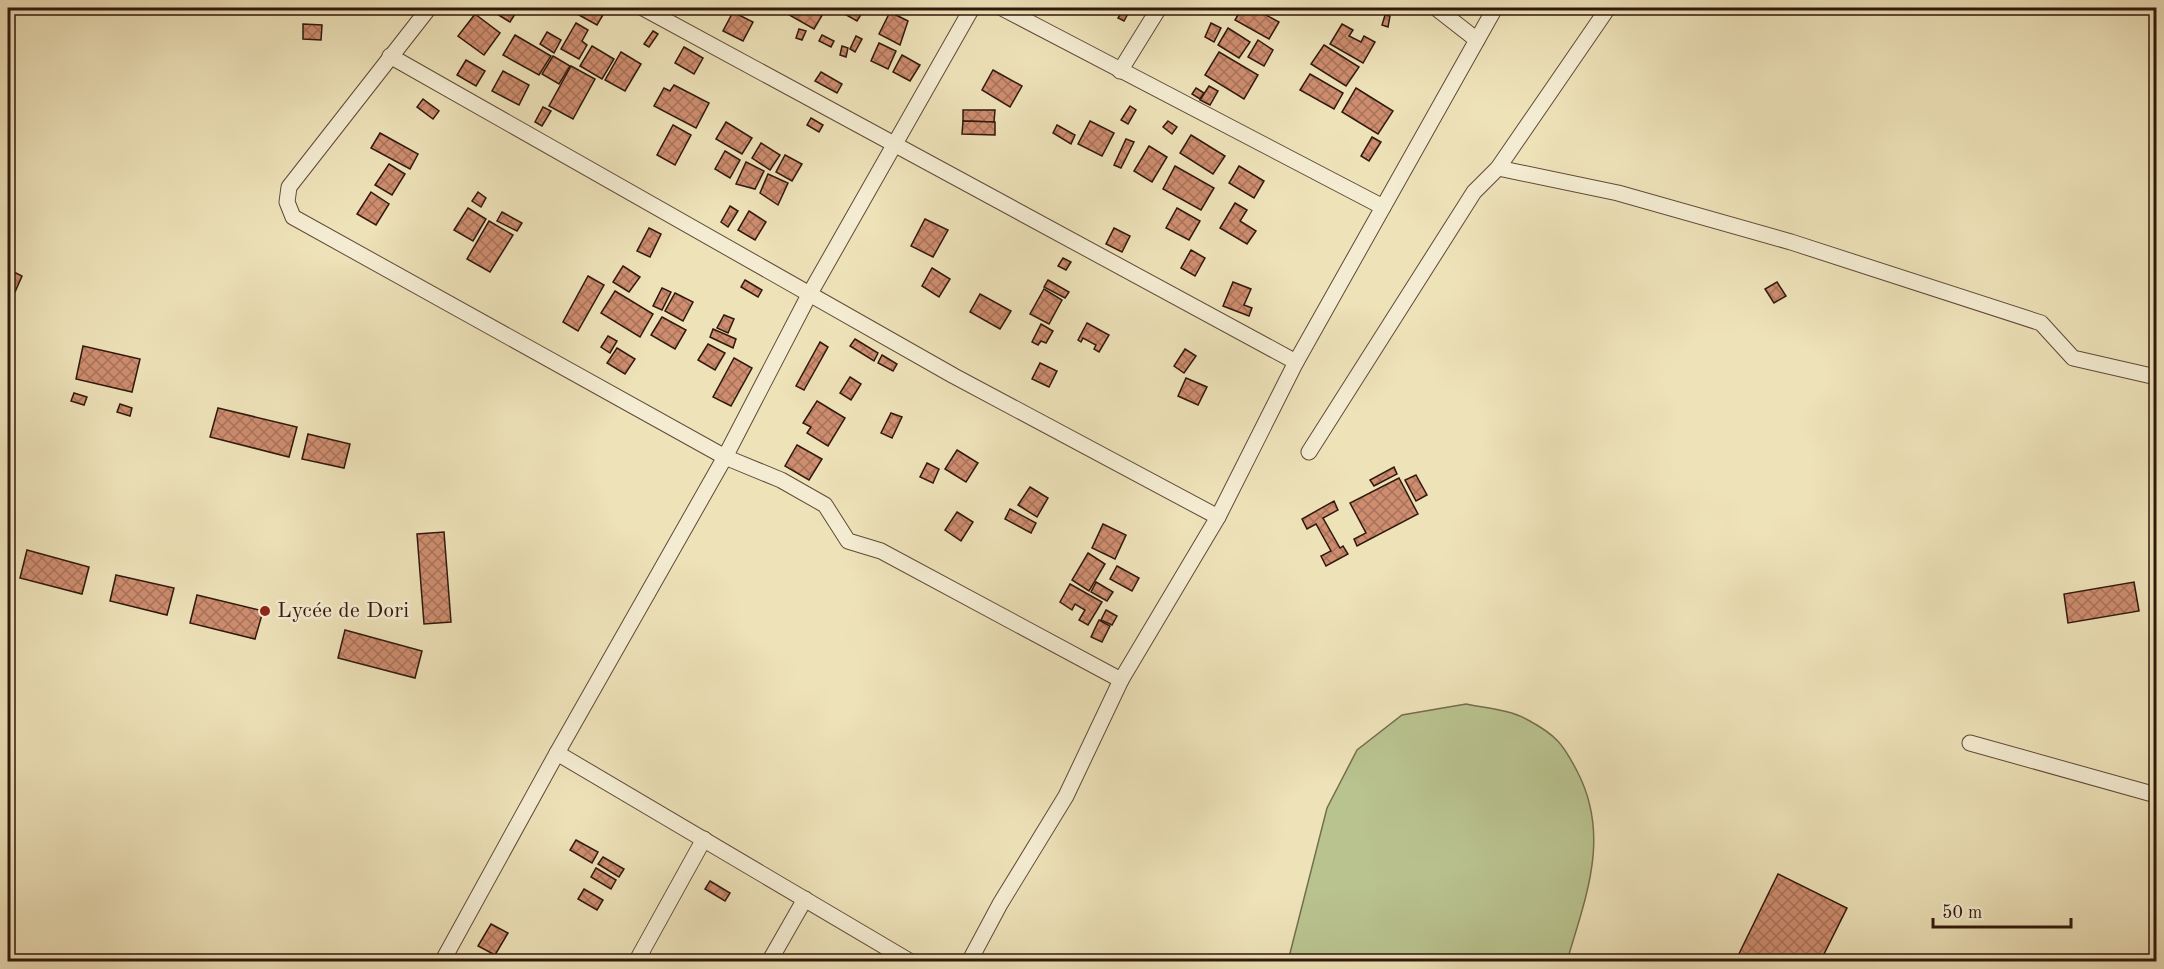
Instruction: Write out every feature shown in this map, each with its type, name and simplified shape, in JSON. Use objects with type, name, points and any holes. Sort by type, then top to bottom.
[{"type":"street","points":[[429,8],[289,187],[287,202],[293,217],[725,458],[781,480],[825,505],[848,541],[881,552],[1121,680]]},
{"type":"street","points":[[643,8],[1296,362]]},
{"type":"street","points":[[442,962],[556,753],[725,458],[809,295],[972,8]]},
{"type":"street","points":[[1002,8],[1383,207]]},
{"type":"street","points":[[1120,71],[1159,8]]},
{"type":"street","points":[[1436,8],[1477,40]]},
{"type":"street","points":[[969,962],[1000,904],[1066,796],[1121,680],[1218,517],[1296,362],[1495,8]]},
{"type":"street","points":[[1309,452],[1474,192],[1498,168],[1608,8]]},
{"type":"street","points":[[390,56],[809,295],[1218,517]]},
{"type":"street","points":[[1498,168],[1618,193],[1791,242],[2041,323],[2073,358],[2157,377]]},
{"type":"street","points":[[1970,743],[2157,795]]},
{"type":"street","points":[[556,753],[911,962]]},
{"type":"street","points":[[636,962],[704,839]]},
{"type":"street","points":[[769,962],[805,899]]},
{"type":"green space","points":[[1466,704],[1514,714],[1546,730],[1567,754],[1587,795],[1594,843],[1592,866],[1567,961],[1288,961],[1327,808],[1357,750],[1402,715]]},
{"type":"building","points":[[490,8],[519,8],[510,22]]},
{"type":"building","points":[[581,8],[607,8],[597,25],[577,14]]},
{"type":"building","points":[[777,8],[816,8],[824,12],[814,29]]},
{"type":"building","points":[[834,8],[865,8],[857,21]]},
{"type":"building","points":[[1114,8],[1131,8],[1124,21],[1118,18],[1122,12]]},
{"type":"building","points":[[1242,8],[1253,8],[1279,22],[1269,39],[1235,20]]},
{"type":"building","points":[[733,12],[753,22],[743,41],[723,31]]},
{"type":"building","points":[[890,12],[908,21],[900,45],[879,34]]},
{"type":"building","points":[[475,14],[500,33],[484,55],[458,36]]},
{"type":"building","points":[[1385,15],[1390,16],[1388,27],[1382,25]]},
{"type":"building","points":[[576,23],[588,30],[582,41],[587,45],[579,59],[561,49]]},
{"type":"building","points":[[1211,23],[1221,28],[1214,42],[1205,37]]},
{"type":"building","points":[[303,24],[322,25],[321,40],[303,39]]},
{"type":"building","points":[[1342,24],[1353,30],[1349,36],[1361,42],[1364,36],[1375,42],[1363,63],[1330,44]]},
{"type":"building","points":[[1228,28],[1250,42],[1239,58],[1218,45]]},
{"type":"building","points":[[799,29],[806,31],[802,40],[796,38]]},
{"type":"building","points":[[653,31],[658,34],[649,47],[644,44]]},
{"type":"building","points":[[547,32],[561,40],[554,53],[540,44]]},
{"type":"building","points":[[515,35],[551,56],[539,75],[503,55]]},
{"type":"building","points":[[822,35],[834,41],[831,47],[819,41]]},
{"type":"building","points":[[856,36],[862,39],[855,52],[850,49]]},
{"type":"building","points":[[1258,40],[1273,50],[1264,66],[1248,57]]},
{"type":"building","points":[[879,43],[896,51],[888,69],[871,61]]},
{"type":"building","points":[[1324,45],[1359,67],[1346,86],[1311,64]]},
{"type":"building","points":[[592,46],[614,59],[602,79],[580,66]]},
{"type":"building","points":[[842,46],[848,48],[846,57],[840,55]]},
{"type":"building","points":[[684,47],[703,58],[694,74],[675,63]]},
{"type":"building","points":[[621,52],[641,64],[625,91],[605,80]]},
{"type":"building","points":[[1219,52],[1258,75],[1244,99],[1205,75]]},
{"type":"building","points":[[902,55],[920,65],[910,81],[893,72]]},
{"type":"building","points":[[553,56],[570,66],[559,84],[542,74]]},
{"type":"building","points":[[466,60],[485,71],[476,86],[457,75]]},
{"type":"building","points":[[571,66],[595,79],[573,119],[549,106]]},
{"type":"building","points":[[993,70],[1022,86],[1010,107],[982,90]]},
{"type":"building","points":[[503,71],[529,85],[519,105],[492,91]]},
{"type":"building","points":[[821,72],[842,84],[837,93],[815,81]]},
{"type":"building","points":[[1310,74],[1343,93],[1334,109],[1300,90]]},
{"type":"building","points":[[674,85],[709,103],[696,128],[654,106],[664,88],[670,91]]},
{"type":"building","points":[[1209,86],[1218,91],[1210,105],[1200,100]]},
{"type":"building","points":[[1196,88],[1204,93],[1200,99],[1192,94]]},
{"type":"building","points":[[1356,88],[1393,111],[1378,134],[1342,112]]},
{"type":"building","points":[[423,99],[439,111],[433,119],[417,107]]},
{"type":"building","points":[[1130,106],[1136,110],[1128,124],[1121,120]]},
{"type":"building","points":[[543,107],[551,111],[542,126],[535,122]]},
{"type":"building","points":[[963,110],[995,110],[994,122],[963,121]]},
{"type":"building","points":[[811,118],[823,125],[819,132],[807,125]]},
{"type":"building","points":[[963,121],[995,122],[995,135],[962,134]]},
{"type":"building","points":[[1090,121],[1114,133],[1102,156],[1078,144]]},
{"type":"building","points":[[1168,121],[1177,127],[1172,134],[1163,127]]},
{"type":"building","points":[[726,122],[752,138],[742,154],[716,139]]},
{"type":"building","points":[[673,125],[691,135],[675,165],[657,155]]},
{"type":"building","points":[[1057,125],[1075,135],[1071,144],[1053,133]]},
{"type":"building","points":[[380,133],[418,154],[410,169],[371,148]]},
{"type":"building","points":[[1191,135],[1225,156],[1213,174],[1180,153]]},
{"type":"building","points":[[1372,137],[1381,142],[1369,161],[1361,156]]},
{"type":"building","points":[[1126,139],[1134,142],[1121,168],[1114,165]]},
{"type":"building","points":[[761,143],[780,155],[770,170],[752,158]]},
{"type":"building","points":[[1149,146],[1167,157],[1152,182],[1134,171]]},
{"type":"building","points":[[725,151],[740,160],[730,178],[715,169]]},
{"type":"building","points":[[785,155],[802,164],[792,181],[776,172]]},
{"type":"building","points":[[746,162],[764,171],[755,189],[736,184]]},
{"type":"building","points":[[389,164],[405,174],[392,195],[375,185]]},
{"type":"building","points":[[1175,166],[1214,188],[1201,210],[1163,189]]},
{"type":"building","points":[[1239,166],[1264,181],[1254,198],[1229,183]]},
{"type":"building","points":[[768,174],[788,183],[778,205],[760,193]]},
{"type":"building","points":[[371,192],[389,204],[376,225],[357,214]]},
{"type":"building","points":[[478,192],[486,198],[481,207],[472,201]]},
{"type":"building","points":[[1235,203],[1247,210],[1240,221],[1256,231],[1247,244],[1220,228]]},
{"type":"building","points":[[730,206],[738,211],[728,227],[721,222]]},
{"type":"building","points":[[468,208],[486,219],[473,241],[454,230]]},
{"type":"building","points":[[1177,208],[1200,221],[1189,240],[1166,228]]},
{"type":"building","points":[[749,211],[766,222],[755,240],[738,230]]},
{"type":"building","points":[[502,212],[522,223],[517,231],[497,221]]},
{"type":"building","points":[[925,219],[948,230],[933,257],[911,246]]},
{"type":"building","points":[[489,221],[513,235],[490,272],[467,259]]},
{"type":"building","points":[[649,228],[661,234],[650,257],[637,251]]},
{"type":"building","points":[[1114,228],[1130,236],[1122,252],[1106,244]]},
{"type":"building","points":[[1191,250],[1205,258],[1195,276],[1181,268]]},
{"type":"building","points":[[1063,258],[1071,262],[1066,270],[1058,266]]},
{"type":"building","points":[[623,266],[640,277],[629,292],[613,282]]},
{"type":"building","points":[[932,268],[950,279],[939,297],[922,286]]},
{"type":"building","points":[[8,269],[22,276],[15,292],[8,288]]},
{"type":"building","points":[[588,276],[604,285],[578,331],[563,322]]},
{"type":"building","points":[[745,280],[762,290],[758,297],[741,287]]},
{"type":"building","points":[[1048,280],[1069,292],[1065,298],[1044,287]]},
{"type":"building","points":[[1233,282],[1251,289],[1244,305],[1252,308],[1249,316],[1223,306]]},
{"type":"building","points":[[1777,282],[1786,296],[1774,303],[1765,289]]},
{"type":"building","points":[[662,288],[671,292],[662,310],[653,306]]},
{"type":"building","points":[[1044,289],[1062,300],[1049,324],[1030,314]]},
{"type":"building","points":[[615,291],[653,314],[640,337],[601,313]]},
{"type":"building","points":[[675,293],[693,302],[683,321],[665,311]]},
{"type":"building","points":[[980,294],[1011,311],[1000,329],[970,312]]},
{"type":"building","points":[[724,315],[734,319],[728,333],[717,328]]},
{"type":"building","points":[[662,317],[686,330],[675,349],[651,335]]},
{"type":"building","points":[[1087,323],[1109,335],[1099,352],[1094,349],[1096,345],[1083,338],[1081,342],[1078,340]]},
{"type":"building","points":[[1041,324],[1053,331],[1046,343],[1041,341],[1038,345],[1032,342]]},
{"type":"building","points":[[713,329],[736,339],[733,348],[710,337]]},
{"type":"building","points":[[608,336],[617,341],[610,353],[601,347]]},
{"type":"building","points":[[855,339],[878,353],[874,361],[850,346]]},
{"type":"building","points":[[820,342],[828,347],[804,390],[796,386]]},
{"type":"building","points":[[708,344],[725,353],[715,370],[698,360]]},
{"type":"building","points":[[83,346],[140,359],[132,392],[76,379]]},
{"type":"building","points":[[617,348],[635,359],[625,374],[607,363]]},
{"type":"building","points":[[1185,349],[1196,356],[1184,373],[1174,366]]},
{"type":"building","points":[[882,355],[897,364],[893,371],[878,363]]},
{"type":"building","points":[[734,358],[752,368],[731,406],[713,397]]},
{"type":"building","points":[[1040,363],[1057,371],[1049,387],[1032,379]]},
{"type":"building","points":[[850,377],[861,384],[851,400],[840,393]]},
{"type":"building","points":[[1186,378],[1207,387],[1198,405],[1178,396]]},
{"type":"building","points":[[74,393],[87,397],[84,405],[71,401]]},
{"type":"building","points":[[817,401],[845,418],[828,446],[807,433],[811,427],[803,423]]},
{"type":"building","points":[[120,404],[132,408],[130,416],[117,412]]},
{"type":"building","points":[[218,408],[297,427],[289,457],[210,437]]},
{"type":"building","points":[[891,413],[902,417],[892,438],[881,433]]},
{"type":"building","points":[[308,434],[350,444],[344,468],[302,459]]},
{"type":"building","points":[[797,445],[822,459],[809,480],[785,466]]},
{"type":"building","points":[[957,450],[978,463],[966,482],[945,469]]},
{"type":"building","points":[[927,463],[939,469],[933,483],[920,477]]},
{"type":"building","points":[[1394,467],[1397,474],[1374,486],[1370,480]]},
{"type":"building","points":[[1416,475],[1427,495],[1416,501],[1405,480]]},
{"type":"building","points":[[1399,478],[1418,514],[1357,546],[1354,539],[1366,533],[1350,503]]},
{"type":"building","points":[[1030,487],[1048,498],[1037,517],[1018,505]]},
{"type":"building","points":[[1334,501],[1338,510],[1323,518],[1340,548],[1343,546],[1348,554],[1326,566],[1321,556],[1331,551],[1316,524],[1307,529],[1302,519]]},
{"type":"building","points":[[1010,509],[1036,523],[1031,533],[1005,519]]},
{"type":"building","points":[[957,512],[973,522],[961,541],[945,530]]},
{"type":"building","points":[[1103,524],[1126,535],[1115,559],[1092,548]]},
{"type":"building","points":[[444,532],[451,622],[424,624],[417,534]]},
{"type":"building","points":[[27,550],[89,567],[82,594],[20,578]]},
{"type":"building","points":[[1088,553],[1105,564],[1089,591],[1072,580]]},
{"type":"building","points":[[1117,566],[1139,578],[1132,591],[1110,579]]},
{"type":"building","points":[[116,575],[174,588],[167,615],[110,601]]},
{"type":"building","points":[[1096,582],[1113,592],[1107,601],[1091,592]]},
{"type":"building","points":[[2134,582],[2139,611],[2068,623],[2064,594]]},
{"type":"building","points":[[1070,584],[1102,602],[1088,625],[1079,620],[1085,610],[1075,604],[1072,610],[1060,602]]},
{"type":"building","points":[[197,595],[263,611],[255,639],[190,623]]},
{"type":"building","points":[[1106,610],[1117,616],[1112,625],[1101,620]]},
{"type":"building","points":[[1099,620],[1110,626],[1102,642],[1091,637]]},
{"type":"building","points":[[345,630],[422,651],[415,678],[338,658]]},
{"type":"building","points":[[576,840],[598,852],[592,863],[570,850]]},
{"type":"building","points":[[603,857],[624,869],[619,877],[598,864]]},
{"type":"building","points":[[596,868],[616,880],[611,889],[591,877]]},
{"type":"building","points":[[1778,874],[1847,908],[1820,962],[1735,962]]},
{"type":"building","points":[[710,881],[730,893],[725,901],[705,889]]},
{"type":"building","points":[[584,889],[603,900],[597,910],[578,899]]},
{"type":"building","points":[[491,924],[508,933],[495,955],[478,946]]},
{"type":"place","name":"Lycée de Dori","points":[[265,611]]}]
